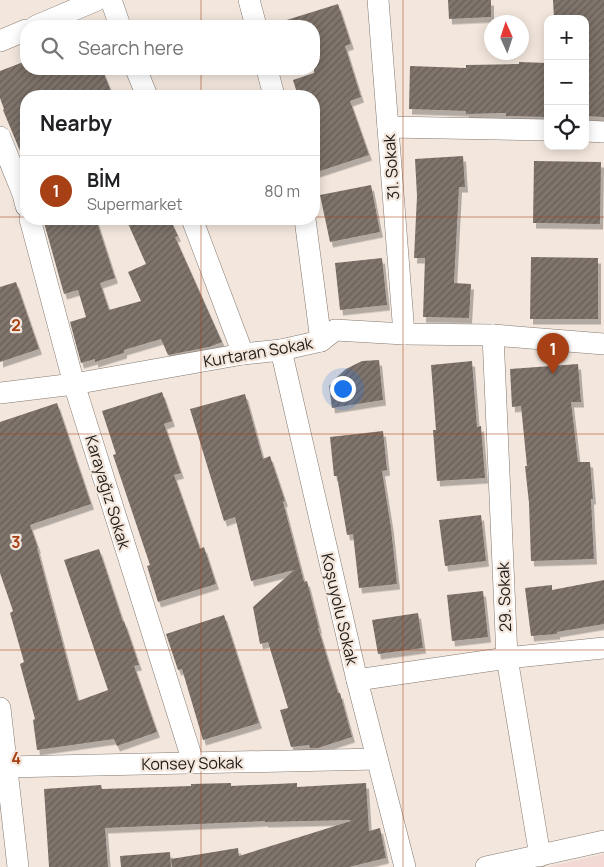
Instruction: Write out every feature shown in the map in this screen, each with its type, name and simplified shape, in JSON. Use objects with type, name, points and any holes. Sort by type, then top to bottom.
[{"type":"street","points":[[50,20],[97,0]]},
{"type":"street","points":[[111,0],[118,20]]},
{"type":"street","points":[[249,0],[254,20]]},
{"type":"street","name":"31. Sokak","points":[[378,0],[404,334]]},
{"type":"street","points":[[0,42],[20,33]]},
{"type":"street","points":[[138,75],[145,90]]},
{"type":"street","points":[[269,75],[272,90]]},
{"type":"street","points":[[388,127],[544,130]]},
{"type":"street","points":[[589,131],[604,132]]},
{"type":"street","points":[[0,137],[20,187]]},
{"type":"street","name":"Karayağız Sokak","points":[[32,225],[74,384],[193,762]]},
{"type":"street","points":[[194,225],[243,354]]},
{"type":"street","points":[[306,225],[320,341]]},
{"type":"street","name":"Kurtaran Sokak","points":[[0,393],[74,384],[243,354],[281,350],[320,341],[335,330],[404,334],[493,335],[604,344]]},
{"type":"street","name":"29. Sokak","points":[[493,335],[507,658],[540,856]]},
{"type":"street","name":"Koşuyolu Sokak","points":[[281,350],[356,680],[405,867]]},
{"type":"street","points":[[356,680],[507,658],[604,648]]},
{"type":"street","points":[[0,708],[18,867]]},
{"type":"street","name":"Konsey Sokak","points":[[7,767],[377,759]]},
{"type":"street","points":[[486,867],[604,841]]},
{"type":"shaded area","points":[[604,854],[604,867],[548,867]]},
{"type":"building","points":[[448,0],[491,0],[491,15],[484,15],[484,17],[449,19]]},
{"type":"building","points":[[553,0],[604,0],[604,117],[589,116],[589,15],[554,15]]},
{"type":"building","points":[[338,4],[351,44],[345,46],[361,97],[350,101],[369,155],[320,171],[320,90],[296,90],[293,80],[308,75],[320,75],[320,20],[287,20]]},
{"type":"building","points":[[519,62],[544,63],[544,117],[506,116],[506,113],[466,114],[466,111],[409,109],[410,66],[466,68],[466,65],[519,64]]},
{"type":"building","points":[[20,63],[20,75],[104,75],[111,90],[20,90],[20,151],[3,110],[0,98],[0,71]]},
{"type":"building","points":[[463,156],[465,187],[459,187],[454,283],[471,284],[469,318],[423,317],[425,258],[414,258],[417,196],[415,159]]},
{"type":"building","points":[[534,161],[601,162],[600,224],[533,223]]},
{"type":"building","points":[[371,185],[380,232],[330,242],[320,195]]},
{"type":"building","points":[[45,225],[98,225],[115,278],[100,283],[109,310],[141,301],[128,272],[146,264],[129,225],[173,225],[178,236],[175,237],[222,342],[209,347],[168,355],[161,339],[124,350],[124,353],[95,362],[95,359],[81,363],[70,322],[86,317],[78,290],[64,294]]},
{"type":"building","points":[[531,257],[598,258],[598,319],[530,319]]},
{"type":"building","points":[[382,258],[387,305],[340,310],[335,263]]},
{"type":"building","points":[[16,282],[39,349],[0,362],[0,287]]},
{"type":"building","points":[[379,360],[383,400],[332,408],[329,386],[338,376],[346,369],[362,361]]},
{"type":"building","points":[[472,361],[477,427],[481,426],[485,478],[437,481],[433,430],[436,430],[431,365]]},
{"type":"building","points":[[578,364],[581,402],[571,402],[578,462],[590,462],[594,559],[531,561],[529,503],[525,466],[527,466],[521,406],[512,407],[510,369]]},
{"type":"building","points":[[162,392],[172,421],[164,424],[181,473],[174,475],[200,549],[204,547],[216,584],[158,602],[147,566],[150,565],[113,455],[116,454],[102,411]]},
{"type":"building","points":[[245,394],[263,459],[270,456],[285,501],[283,502],[304,582],[307,581],[318,628],[338,693],[340,693],[352,737],[318,748],[310,748],[309,745],[291,747],[280,710],[288,708],[268,642],[260,644],[253,607],[294,570],[251,581],[235,517],[224,521],[190,409]]},
{"type":"building","points":[[57,403],[91,504],[30,525],[38,548],[78,701],[108,690],[64,560],[99,549],[139,665],[134,666],[157,732],[117,746],[114,739],[37,750],[33,720],[35,719],[20,664],[24,662],[10,613],[13,611],[0,573],[0,422]]},
{"type":"building","points":[[383,431],[387,470],[382,471],[397,584],[359,588],[353,534],[347,535],[337,476],[334,476],[330,437]]},
{"type":"building","points":[[481,515],[486,561],[445,566],[439,520]]},
{"type":"building","points":[[604,580],[604,624],[557,632],[557,634],[531,636],[525,588],[552,585],[552,590]]},
{"type":"building","points":[[483,591],[488,637],[452,641],[447,595]]},
{"type":"building","points":[[418,613],[423,648],[378,654],[372,620]]},
{"type":"building","points":[[224,615],[259,723],[203,740],[182,669],[178,670],[166,634]]},
{"type":"building","points":[[231,783],[231,786],[297,783],[297,787],[366,783],[369,831],[380,828],[386,858],[349,867],[172,867],[171,859],[238,848],[239,856],[351,821],[265,821],[105,828],[108,867],[49,867],[44,789],[101,785],[102,789]]},
{"type":"building","points":[[170,852],[171,867],[121,867],[120,856]]},
{"type":"place","name":"BİM","points":[[553,374]]}]
